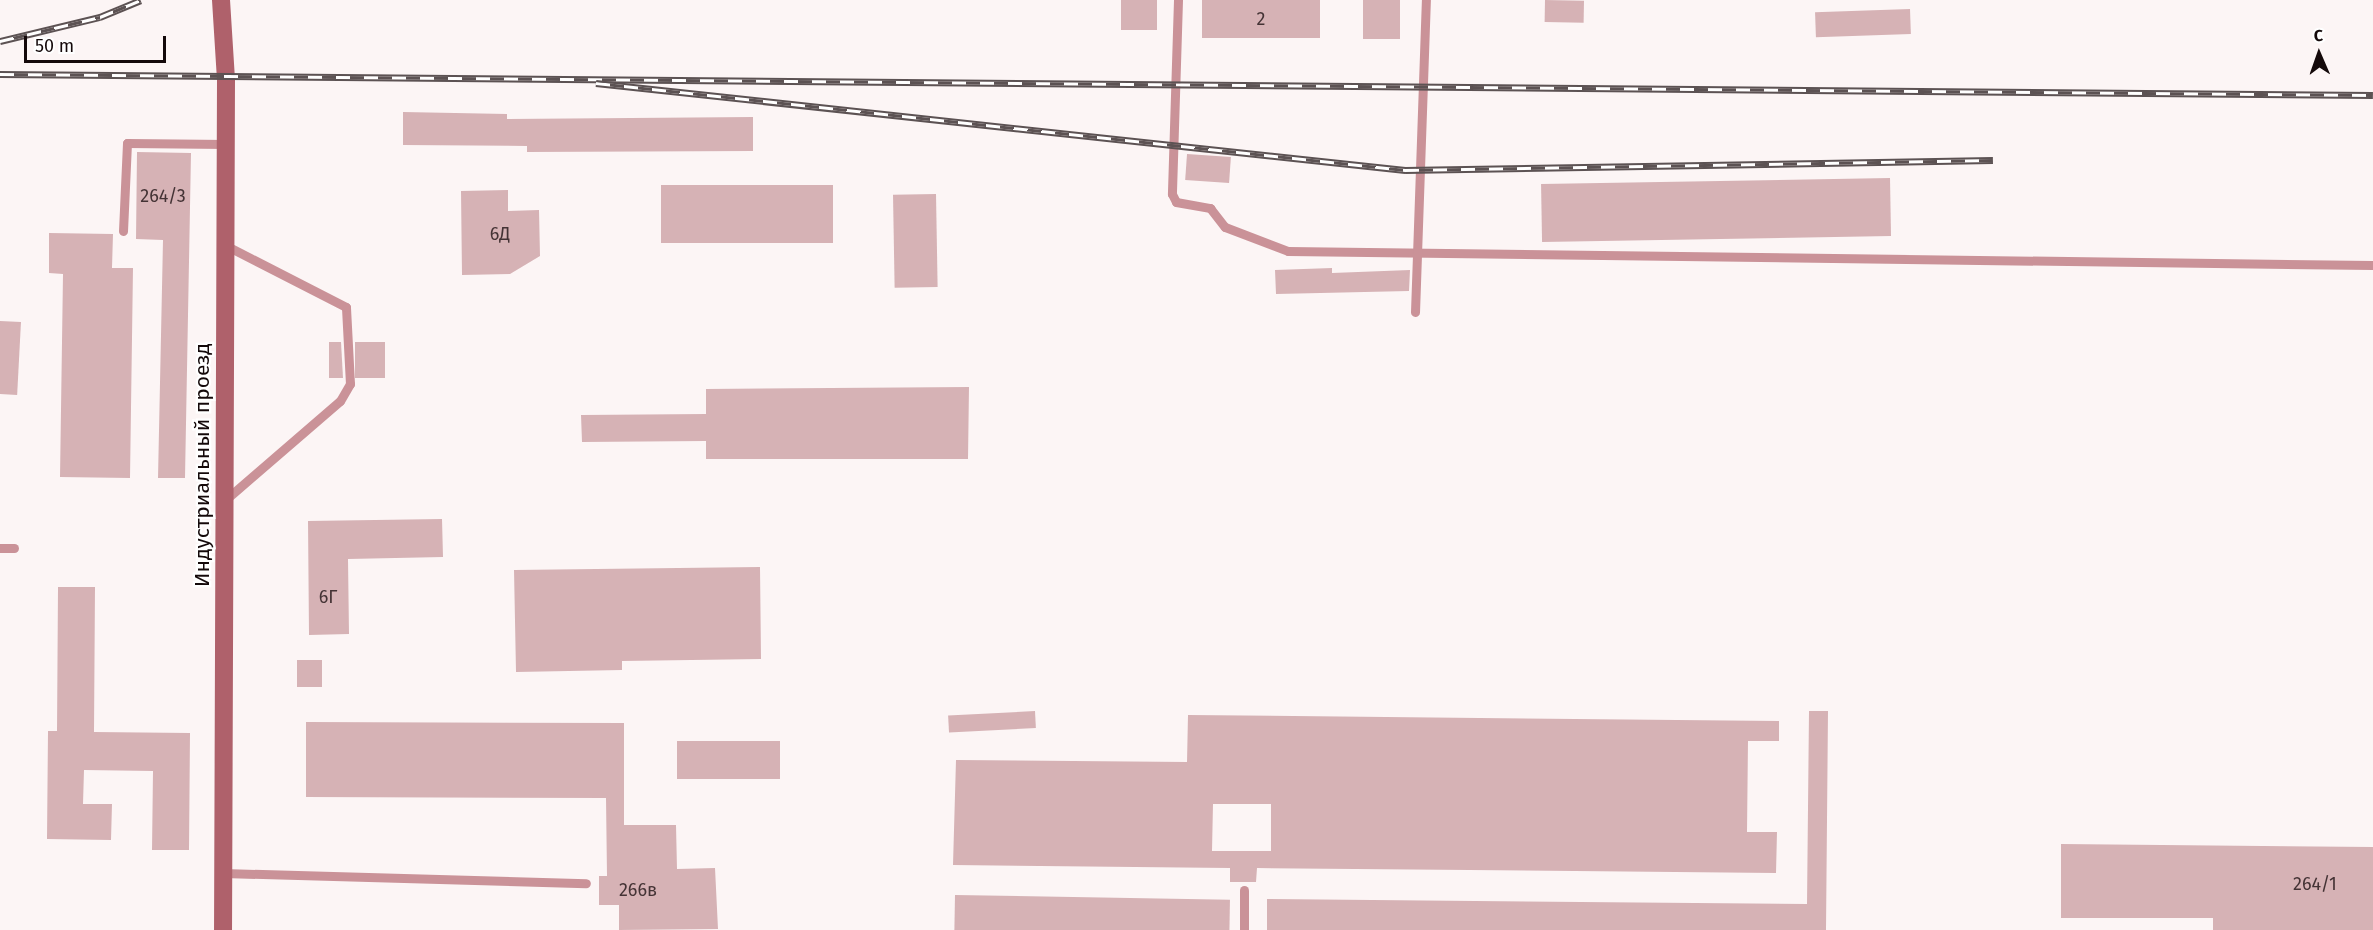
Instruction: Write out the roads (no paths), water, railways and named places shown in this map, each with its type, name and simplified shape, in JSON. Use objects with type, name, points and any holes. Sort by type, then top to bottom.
[{"type":"street","name":"Индустриальный проезд","points":[[221,0],[226,144],[223,930]]},
{"type":"lane","points":[[1178,0],[1176,202],[1210,208],[1225,227],[1288,251],[2373,265]]},
{"type":"lane","points":[[1415,312],[1426,0]]},
{"type":"lane","points":[[123,231],[127,142],[226,144]]},
{"type":"lane","points":[[224,501],[331,410],[350,384],[346,307],[225,245]]},
{"type":"lane","points":[[0,548],[14,548]]},
{"type":"lane","points":[[223,873],[586,884]]},
{"type":"lane","points":[[1244,890],[1244,930]]},
{"type":"railway","points":[[0,41],[100,17],[141,0]]},
{"type":"railway","points":[[0,74],[2373,95]]},
{"type":"railway","points":[[596,83],[1405,170],[1993,160]]}]
